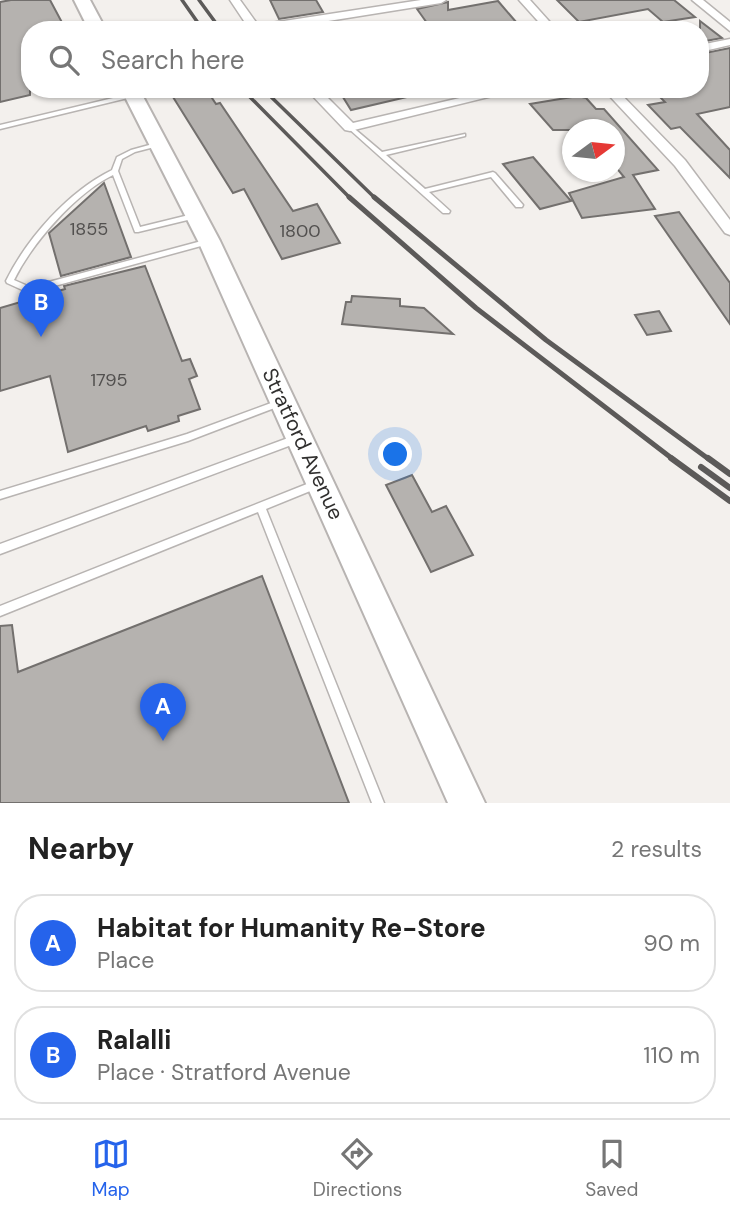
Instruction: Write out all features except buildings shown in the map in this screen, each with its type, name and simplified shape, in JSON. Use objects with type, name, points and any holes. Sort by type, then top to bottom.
[{"type":"main road","points":[[82,0],[93,21]]},
{"type":"main road","name":"Stratford Avenue","points":[[135,98],[197,215],[467,803]]},
{"type":"street","points":[[235,0],[250,21]]},
{"type":"street","points":[[312,21],[441,0]]},
{"type":"street","points":[[524,0],[544,21]]},
{"type":"street","points":[[697,0],[730,28]]},
{"type":"street","points":[[709,47],[730,42]]},
{"type":"street","points":[[321,98],[350,127],[476,98]]},
{"type":"street","points":[[618,98],[680,163],[730,230]]},
{"type":"lane","points":[[0,127],[109,98]]},
{"type":"lane","points":[[350,127],[446,211]]},
{"type":"lane","points":[[380,154],[463,135]]},
{"type":"lane","points":[[161,144],[133,151],[119,158],[115,171],[138,230],[197,215]]},
{"type":"lane","points":[[115,171],[102,175],[42,231],[14,267],[10,281],[29,290],[209,241]]},
{"type":"lane","points":[[424,191],[493,174],[519,205]]},
{"type":"lane","points":[[0,495],[188,437],[284,402]]},
{"type":"lane","points":[[0,550],[300,437]]},
{"type":"lane","points":[[0,611],[321,482]]},
{"type":"lane","points":[[261,506],[378,803]]},
{"type":"railway","points":[[182,0],[197,21]]},
{"type":"railway","points":[[199,0],[214,21]]},
{"type":"railway","points":[[251,98],[349,197]]},
{"type":"railway","points":[[272,98],[376,199]]},
{"type":"railway","points":[[349,197],[476,308],[674,460]]},
{"type":"railway","points":[[374,197],[546,340],[710,460]]},
{"type":"railway","points":[[671,458],[730,501]]},
{"type":"railway","points":[[708,458],[730,474]]},
{"type":"railway","points":[[701,467],[730,488]]},
{"type":"place","name":"Ralalli","points":[[41,337]]},
{"type":"place","name":"Habitat for Humanity Re-Store","points":[[163,741]]}]
